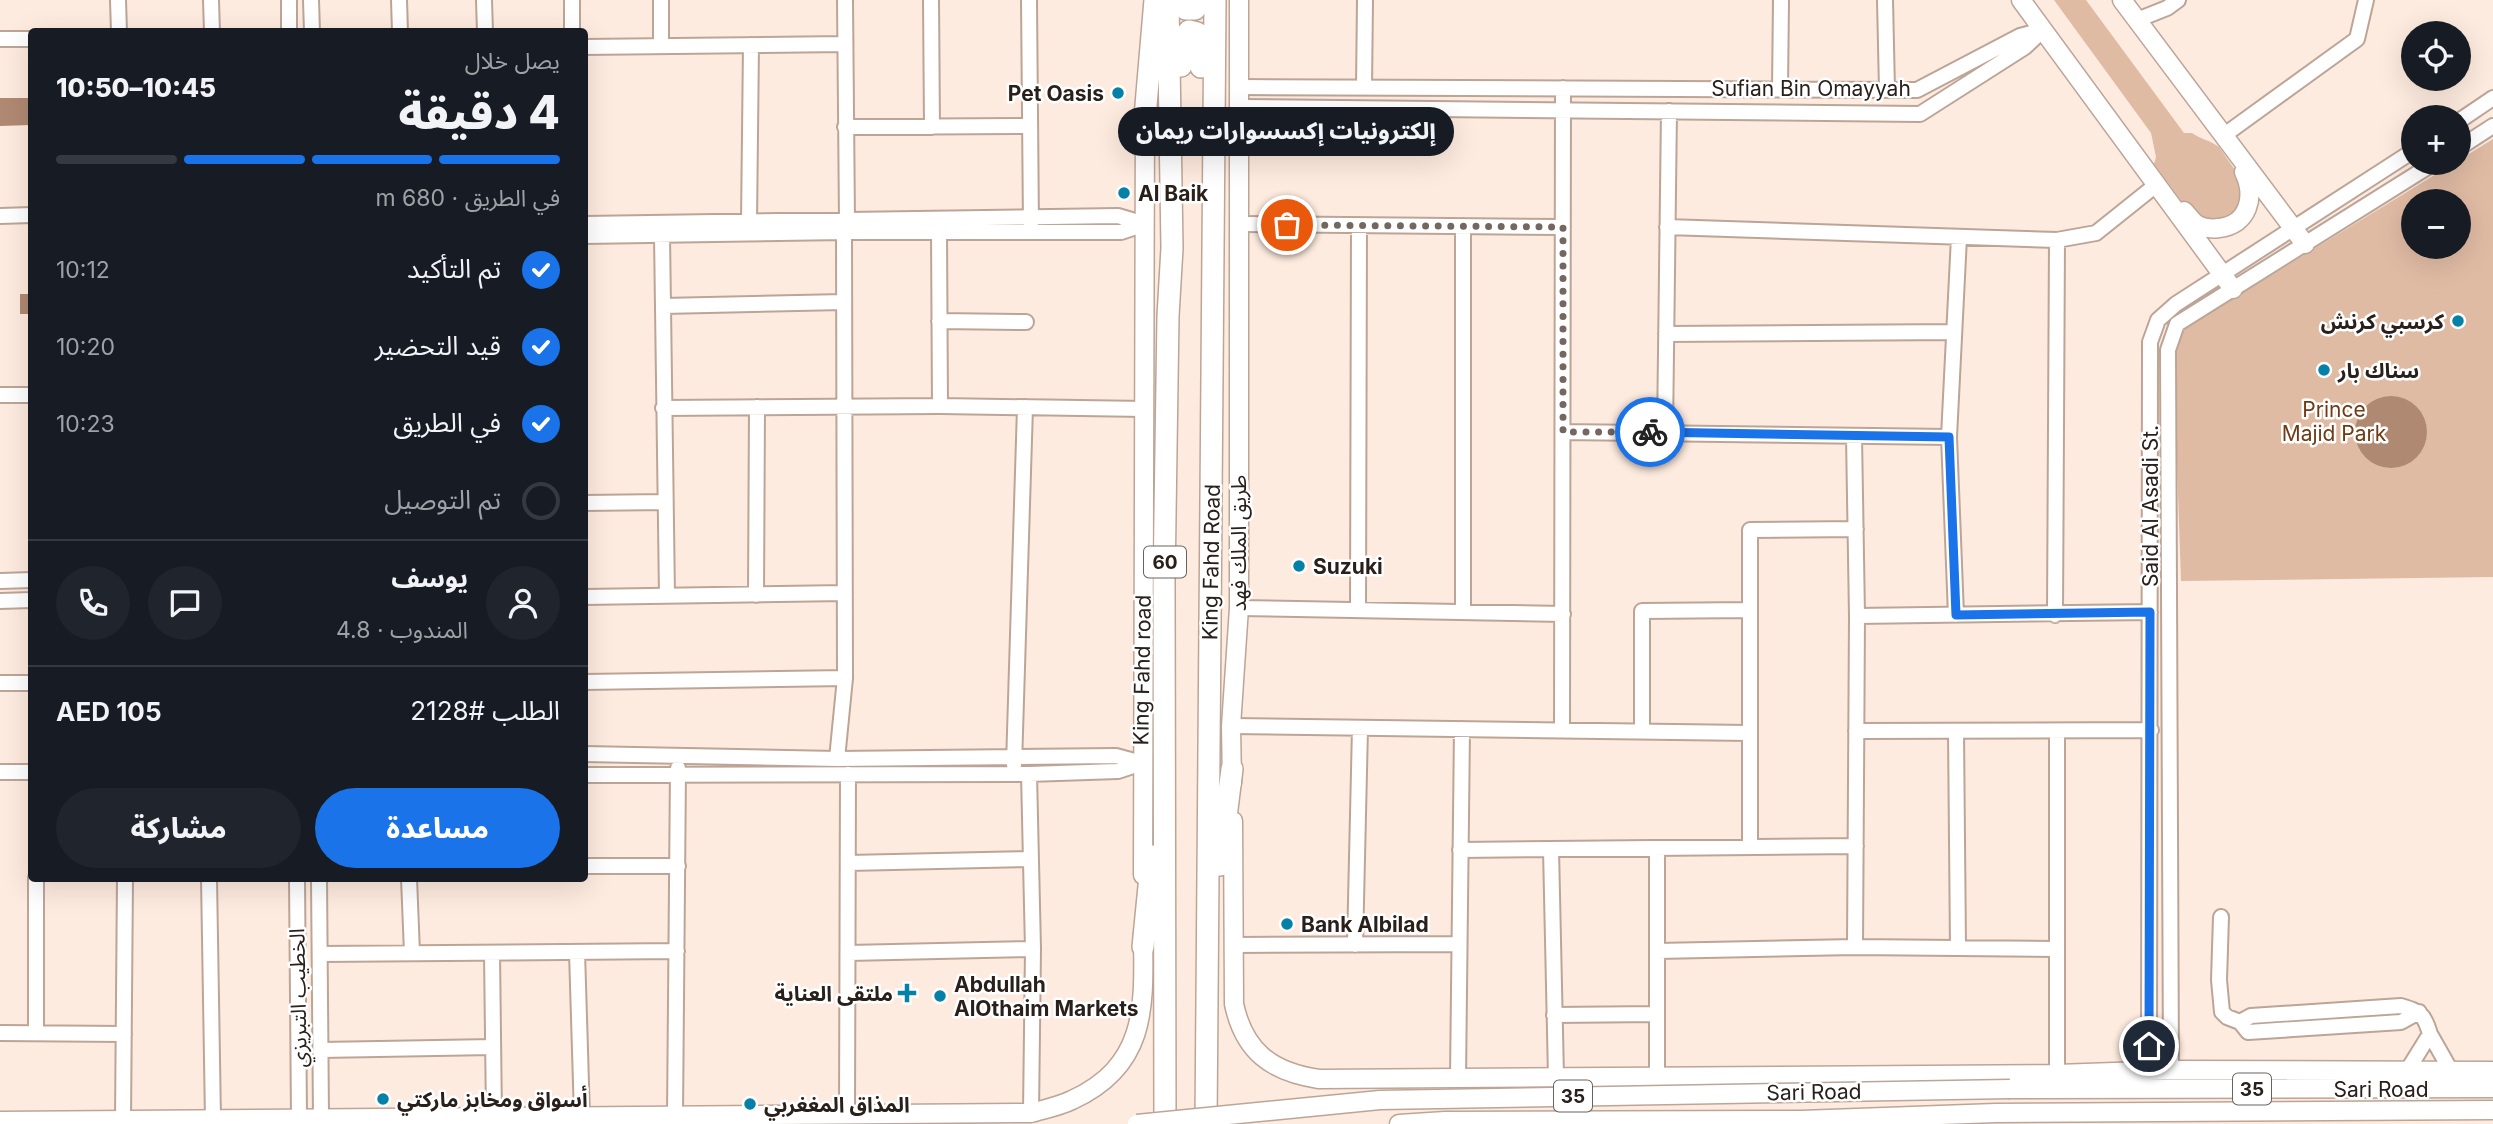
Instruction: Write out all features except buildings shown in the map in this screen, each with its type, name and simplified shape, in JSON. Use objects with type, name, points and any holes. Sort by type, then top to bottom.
[{"type":"highway","points":[[1145,117],[1155,0]]},
{"type":"highway","name":"King Fahd Road","points":[[1165,1124],[1164,582],[1168,316],[1172,248],[1168,0]]},
{"type":"highway","points":[[1183,0],[1186,9],[1195,9],[1200,0]]},
{"type":"highway","name":"King Fahd Road","points":[[1206,1124],[1215,0]]},
{"type":"highway","points":[[1172,248],[1178,202],[1181,47],[1183,38],[1189,31],[1197,33],[1201,43],[1206,267],[1213,327]]},
{"type":"highway","points":[[1143,947],[1164,743]]},
{"type":"highway","points":[[1208,965],[1232,769]]},
{"type":"main road","name":"King Fahd road","points":[[0,1121],[1031,1113],[1072,1100],[1090,1090],[1122,1062],[1133,1044],[1140,1024],[1143,1002],[1145,0]]},
{"type":"main road","name":"طريق الملك فهد","points":[[1239,0],[1239,608],[1231,726],[1234,1004],[1238,1023],[1249,1043],[1265,1060],[1289,1073],[1319,1079],[2057,1074],[2171,1070],[2310,1072]]},
{"type":"main road","points":[[2021,0],[2233,289]]},
{"type":"main road","points":[[2122,0],[2300,236]]},
{"type":"main road","points":[[2156,185],[2197,224],[2212,229],[2229,227],[2241,219],[2248,208],[2251,191],[2246,175],[2223,136]]},
{"type":"main road","name":"King Fahd Road","points":[[1145,320],[1164,582]]},
{"type":"main road","points":[[2010,1090],[2310,1072],[2493,1071]]},
{"type":"main road","name":"Sari Road","points":[[1137,1124],[1380,1100],[2010,1090],[2493,1088]]},
{"type":"main road","name":"Sari Road","points":[[1399,1124],[1444,1121],[2493,1110]]},
{"type":"street","points":[[118,0],[119,28]]},
{"type":"street","points":[[211,0],[212,28]]},
{"type":"street","points":[[289,0],[289,28]]},
{"type":"street","points":[[311,0],[312,28]]},
{"type":"street","points":[[400,0],[400,28]]},
{"type":"street","points":[[484,0],[485,28]]},
{"type":"street","points":[[572,0],[572,28]]},
{"type":"street","points":[[661,0],[661,46]]},
{"type":"street","points":[[837,759],[845,678],[845,0]]},
{"type":"street","points":[[931,0],[932,127]]},
{"type":"street","points":[[1029,0],[1031,225]]},
{"type":"street","points":[[1364,88],[1365,0]]},
{"type":"street","points":[[1780,0],[1780,89]]},
{"type":"street","points":[[1885,0],[1887,90]]},
{"type":"street","points":[[2137,20],[2155,0]]},
{"type":"street","points":[[2137,20],[2167,8],[2178,0]]},
{"type":"street","points":[[2223,136],[2357,39],[2366,0]]},
{"type":"street","name":"Sufian Bin Omayyah","points":[[1239,87],[1917,90],[2020,36],[2043,30]]},
{"type":"street","name":"Sufian Bin Omayyah","points":[[1239,107],[1920,114],[2025,47],[2043,30]]},
{"type":"street","points":[[0,39],[28,39]]},
{"type":"street","points":[[588,47],[844,44]]},
{"type":"street","points":[[749,222],[751,45]]},
{"type":"street","points":[[1562,730],[1563,89]]},
{"type":"street","points":[[2471,113],[2493,98]]},
{"type":"street","points":[[1665,432],[1669,111]]},
{"type":"street","points":[[845,127],[1030,126]]},
{"type":"street","points":[[2471,140],[2493,126]]},
{"type":"street","points":[[2233,289],[2401,160]]},
{"type":"street","points":[[2223,274],[2412,175]]},
{"type":"street","points":[[1667,227],[2057,240],[2096,233],[2156,185]]},
{"type":"street","points":[[0,216],[28,215]]},
{"type":"street","points":[[588,224],[749,222],[939,232],[1031,225]]},
{"type":"street","points":[[588,236],[845,227],[1031,225],[1121,232],[1145,224]]},
{"type":"street","points":[[1239,224],[1563,227]]},
{"type":"street","points":[[1358,610],[1359,225]]},
{"type":"street","points":[[1463,226],[1463,612]]},
{"type":"street","points":[[939,232],[940,406]]},
{"type":"street","points":[[662,235],[667,596]]},
{"type":"street","points":[[1956,615],[1949,437],[1959,237]]},
{"type":"street","points":[[2055,615],[2057,240]]},
{"type":"street","name":"Said Al Asadi St.","points":[[2149,1071],[2150,342],[2158,320],[2176,304],[2223,274]]},
{"type":"street","name":"Said Al Asadi St.","points":[[2171,1070],[2168,351],[2177,324],[2233,289]]},
{"type":"street","points":[[663,306],[844,302]]},
{"type":"street","points":[[939,321],[1026,321]]},
{"type":"street","points":[[1666,334],[1954,331]]},
{"type":"street","points":[[0,395],[28,395]]},
{"type":"street","points":[[663,408],[940,406],[1145,409]]},
{"type":"street","points":[[756,595],[757,407]]},
{"type":"street","points":[[1013,774],[1016,756],[1025,407]]},
{"type":"street","points":[[1563,432],[1949,437]]},
{"type":"street","points":[[1854,436],[1857,616],[1855,947]]},
{"type":"street","points":[[588,503],[665,502]]},
{"type":"street","points":[[1749,847],[1750,530],[1856,529]]},
{"type":"street","points":[[0,581],[28,580]]},
{"type":"street","points":[[588,597],[845,593]]},
{"type":"street","points":[[0,601],[28,600]]},
{"type":"street","points":[[1239,608],[1563,614]]},
{"type":"street","points":[[1642,732],[1642,611],[1750,610]]},
{"type":"street","points":[[1857,616],[2150,612]]},
{"type":"street","points":[[588,682],[845,678]]},
{"type":"street","points":[[0,683],[28,683]]},
{"type":"street","points":[[1231,726],[1749,733]]},
{"type":"street","points":[[1355,945],[1360,728]]},
{"type":"street","points":[[1458,1077],[1462,729]]},
{"type":"street","points":[[1856,731],[2151,730]]},
{"type":"street","points":[[1956,731],[1958,948]]},
{"type":"street","points":[[2057,731],[2057,1074]]},
{"type":"street","points":[[588,754],[837,759],[1116,756],[1142,763]]},
{"type":"street","points":[[675,1116],[678,756]]},
{"type":"street","points":[[588,775],[1030,774],[1118,771],[1142,763]]},
{"type":"street","points":[[0,772],[28,772]]},
{"type":"street","points":[[847,1115],[848,774]]},
{"type":"street","points":[[1030,774],[1033,949],[1031,1113]]},
{"type":"street","points":[[1460,850],[1856,846]]},
{"type":"street","points":[[1657,848],[1657,1076]]},
{"type":"street","points":[[1552,849],[1556,1077]]},
{"type":"street","points":[[848,863],[1030,859]]},
{"type":"street","points":[[588,866],[678,866]]},
{"type":"street","points":[[36,882],[36,1033]]},
{"type":"street","points":[[123,1120],[125,882]]},
{"type":"street","points":[[209,882],[213,1119]]},
{"type":"street","name":"الخطيب التبريزي","points":[[297,882],[299,1118]]},
{"type":"street","name":"الخطيب التبريزي","points":[[319,882],[321,1118]]},
{"type":"street","points":[[409,882],[412,953]]},
{"type":"street","points":[[2221,917],[2219,979],[2222,1012],[2227,1017],[2240,1022],[2251,1016],[2401,1006],[2419,1012],[2451,1071]]},
{"type":"street","points":[[1235,945],[1459,944]]},
{"type":"street","points":[[1657,951],[1855,947],[2057,949]]},
{"type":"street","points":[[848,953],[1033,949]]},
{"type":"street","points":[[320,954],[677,951]]},
{"type":"street","points":[[577,952],[582,1116]]},
{"type":"street","points":[[492,953],[494,1117]]},
{"type":"street","points":[[1554,1015],[1657,1014]]},
{"type":"street","points":[[0,1033],[124,1034]]},
{"type":"street","points":[[2407,1071],[2430,1034]]},
{"type":"street","points":[[321,1050],[493,1046]]},
{"type":"street","points":[[2149,1046],[2171,1046]]},
{"type":"green space","points":[[2054,0],[2086,0],[2184,133],[2192,133],[2219,147],[2244,183],[2247,196],[2224,226],[2196,221],[2154,164],[2156,157],[2151,133]]},
{"type":"green space","name":"Prince Majid Park","points":[[2493,139],[2493,577],[2181,581],[2173,350],[2185,328],[2401,196],[2401,259],[2471,259],[2471,189],[2412,189],[2434,175],[2471,175],[2471,153]]},
{"type":"shaded area","points":[[0,98],[28,98],[28,125],[0,126]]},
{"type":"shaded area","points":[[20,294],[28,294],[28,314],[20,314]]},
{"type":"shaded area","points":[[2391,396],[2411,402],[2421,412],[2427,432],[2421,452],[2411,462],[2391,468],[2371,462],[2361,452],[2355,432],[2361,412],[2371,402]]},
{"type":"way so far","points":[[1287,225],[1563,227],[1563,432],[1650,432]]},
{"type":"place","name":"Pet Oasis","points":[[1118,93]]},
{"type":"place","name":"Al Baik","points":[[1124,193]]},
{"type":"place","name":"إلكترونيات إكسسوارات ريمان","points":[[1287,225]]},
{"type":"place","name":"كرسبي كرنش","points":[[2458,321]]},
{"type":"place","name":"سناك بار","points":[[2324,370]]},
{"type":"place","name":"Suzuki","points":[[1299,566]]},
{"type":"place","name":"Bank Albilad","points":[[1287,924]]},
{"type":"place","name":"ملتقى العناية","points":[[907,993]]},
{"type":"place","name":"Abdullah AlOthaim Markets","points":[[940,996]]},
{"type":"place","name":"أسواق ومخابز ماركتي","points":[[383,1099]]},
{"type":"place","name":"المذاق المغغربي","points":[[750,1104]]},
{"type":"route","points":[[1650,432],[1949,437],[1956,615],[2150,612],[2149,1046]]}]
